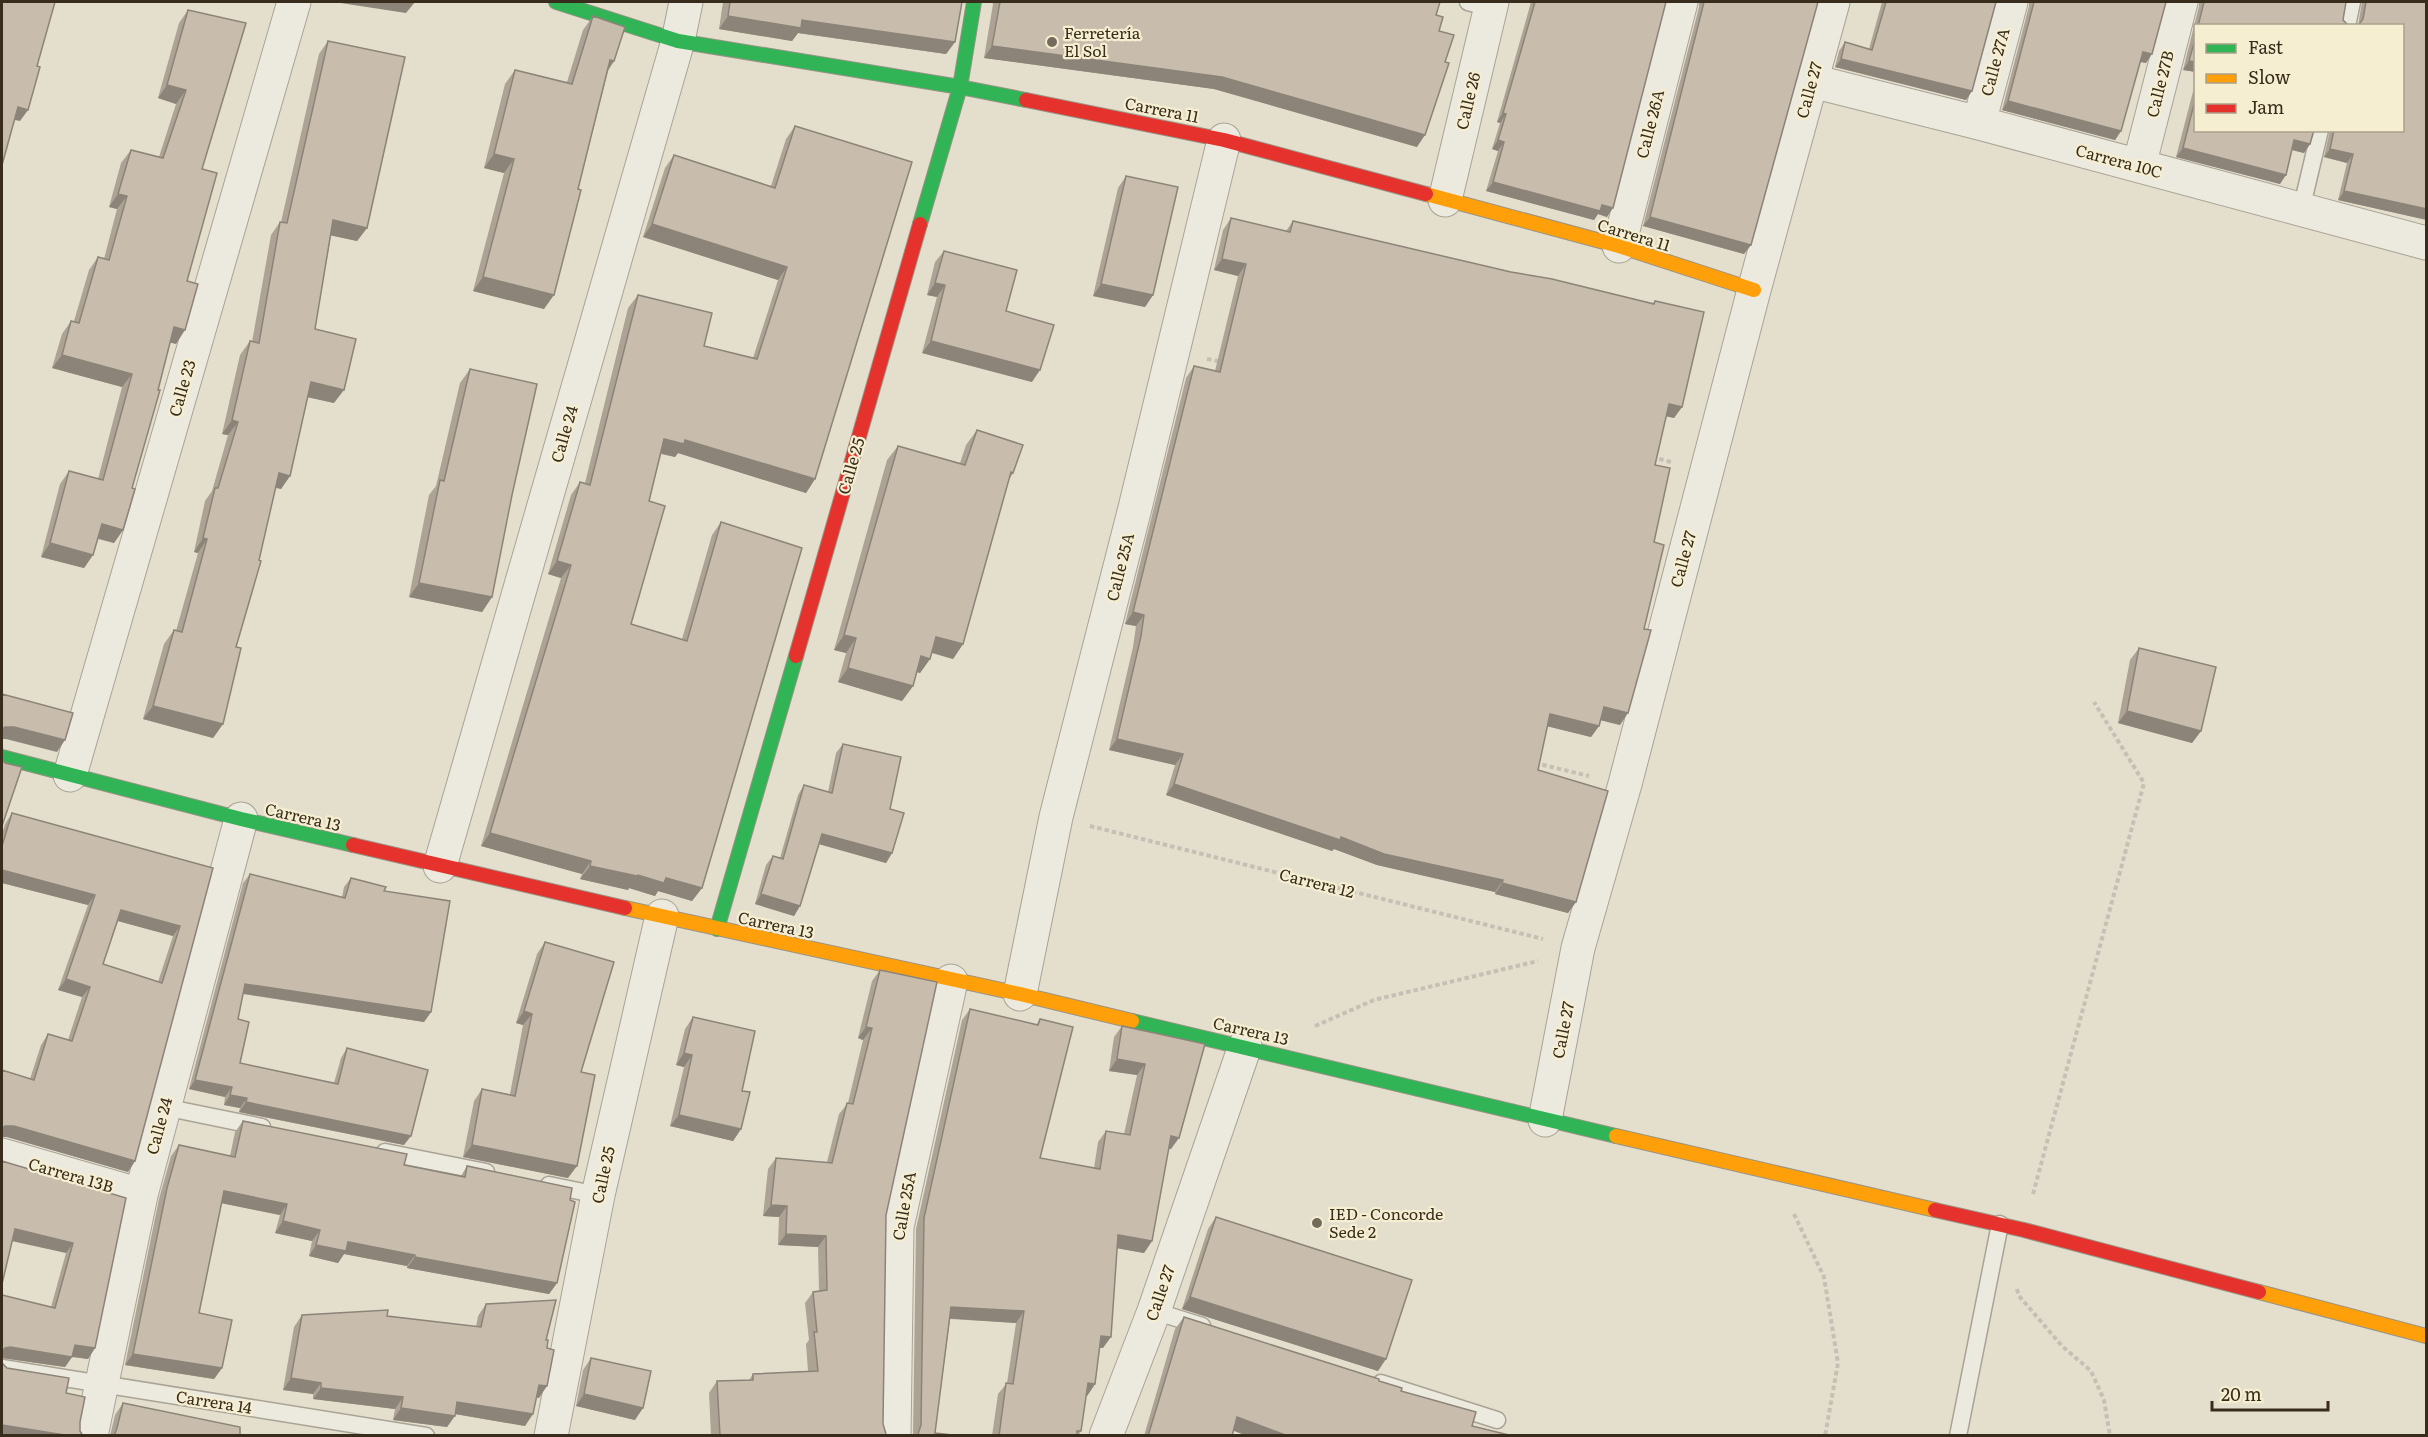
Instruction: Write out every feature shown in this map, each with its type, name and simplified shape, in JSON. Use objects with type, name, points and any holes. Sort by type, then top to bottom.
[{"type":"street","name":"Calle 23","points":[[70,776],[294,2]]},
{"type":"street","name":"Carrera 11","points":[[556,2],[678,41],[960,87],[1224,140],[1619,246],[1754,290]]},
{"type":"street","name":"Calle 24","points":[[440,866],[678,41],[686,2]]},
{"type":"street","name":"Calle 25","points":[[717,929],[960,87],[975,2]]},
{"type":"street","name":"Calle 26A","points":[[1619,246],[1681,2]]},
{"type":"street","name":"Calle 27","points":[[1545,1120],[1578,948],[1625,784],[1754,290],[1833,2]]},
{"type":"street","name":"Calle 27A","points":[[1979,123],[2011,2]]},
{"type":"street","name":"Calle 27B","points":[[2139,166],[2181,2]]},
{"type":"street","name":"Calle 26","points":[[1445,200],[1483,4]]},
{"type":"street","name":"Carrera 10C","points":[[1812,81],[1979,123],[2427,243]]},
{"type":"street","name":"Calle 25A","points":[[1020,994],[1056,817],[1097,660],[1224,140]]},
{"type":"street","name":"Carrera 13","points":[[2,757],[241,819],[440,866],[951,981],[1020,994],[1245,1046],[1545,1120],[2000,1224],[2427,1336]]},
{"type":"street","name":"Calle 24","points":[[91,1436],[141,1195],[241,819]]},
{"type":"street","name":"Calle 25","points":[[551,1436],[598,1196],[662,916]]},
{"type":"street","name":"Calle 25A","points":[[894,1436],[897,1227],[951,981]]},
{"type":"street","name":"Calle 27","points":[[1106,1436],[1154,1311],[1245,1046]]},
{"type":"street","name":"Carrera 13B","points":[[2,1155],[141,1195]]},
{"type":"lane","points":[[2347,24],[2352,2]]},
{"type":"lane","points":[[2301,210],[2320,132]]},
{"type":"lane","points":[[165,1107],[276,1130]]},
{"type":"lane","points":[[368,1148],[506,1177]]},
{"type":"lane","points":[[529,1181],[598,1196]]},
{"type":"lane","points":[[1958,1436],[2000,1224]]},
{"type":"lane","points":[[1154,1311],[1220,1332]]},
{"type":"lane","name":"Carrera 14","points":[[2,1368],[426,1436]]},
{"type":"lane","points":[[1364,1377],[1497,1420]]},
{"type":"path","points":[[1172,351],[1231,364]]},
{"type":"path","points":[[1649,457],[1707,470]]},
{"type":"path","points":[[2024,1230],[2144,783],[2094,702]]},
{"type":"path","points":[[1533,762],[1625,784]]},
{"type":"path","name":"Carrera 12","points":[[1056,817],[1578,948]]},
{"type":"path","points":[[1310,1029],[1374,1000],[1530,963],[1578,948]]},
{"type":"path","points":[[1774,1173],[1824,1277],[1838,1363],[1825,1436]]},
{"type":"path","points":[[2016,1286],[2019,1296],[2062,1346],[2091,1371],[2104,1400],[2110,1436]]},
{"type":"building","points":[[2,2],[55,2],[37,66],[40,67],[28,110],[18,107],[2,165]]},
{"type":"building","points":[[730,2],[962,2],[955,42],[802,20],[801,28],[728,16]]},
{"type":"building","points":[[1000,2],[1440,2],[1436,15],[1443,17],[1439,31],[1454,35],[1445,62],[1449,63],[1425,135],[1222,77],[992,46]]},
{"type":"building","points":[[1535,2],[1666,2],[1613,208],[1602,205],[1600,211],[1493,182],[1504,142],[1498,140],[1506,114],[1503,113]]},
{"type":"building","points":[[1704,2],[1818,2],[1751,245],[1650,217]]},
{"type":"building","points":[[1886,2],[1996,2],[1972,91],[1841,59],[1845,42],[1872,50]]},
{"type":"building","points":[[2034,2],[2166,2],[2152,54],[2143,52],[2121,131],[2008,101]]},
{"type":"building","points":[[2204,2],[2346,2],[2343,20],[2347,24],[2198,24]]},
{"type":"building","points":[[2366,2],[2427,2],[2427,209],[2344,191],[2353,154],[2330,149],[2334,132],[2404,132],[2404,24],[2359,24],[2363,19]]},
{"type":"building","points":[[188,10],[246,23],[202,169],[217,173],[187,281],[198,284],[185,330],[174,327],[123,530],[102,524],[93,555],[50,543],[69,471],[103,480],[132,374],[62,355],[71,321],[79,323],[98,257],[109,260],[127,196],[118,194],[131,150],[163,158],[186,90],[167,85]]},
{"type":"building","points":[[593,16],[625,27],[614,61],[610,60],[578,189],[581,190],[554,295],[483,277],[514,159],[494,154],[515,70],[572,84]]},
{"type":"building","points":[[328,41],[405,57],[367,228],[333,220],[315,329],[356,339],[344,390],[311,382],[290,476],[279,473],[259,560],[261,561],[236,647],[241,648],[223,724],[153,706],[174,630],[182,632],[207,539],[203,538],[215,488],[218,488],[238,422],[232,420],[250,341],[259,343],[280,222],[287,223]]},
{"type":"building","points":[[2194,43],[2194,62],[2189,61]]},
{"type":"building","points":[[2194,104],[2194,132],[2313,132],[2310,144],[2294,140],[2286,175],[2183,148]]},
{"type":"building","points":[[795,126],[912,162],[815,479],[685,440],[684,444],[664,439],[649,501],[665,506],[631,624],[687,641],[721,522],[802,548],[702,888],[666,878],[664,883],[638,875],[590,866],[591,861],[490,833],[571,565],[557,561],[580,482],[590,485],[638,295],[712,313],[704,346],[757,359],[787,267],[652,224],[674,155],[775,188]]},
{"type":"building","points":[[1126,176],[1178,187],[1153,295],[1101,284]]},
{"type":"building","points":[[1231,218],[1290,232],[1293,221],[1654,304],[1655,301],[1704,312],[1682,407],[1669,404],[1655,465],[1670,468],[1654,542],[1664,545],[1644,629],[1651,630],[1628,713],[1604,707],[1599,726],[1550,714],[1538,770],[1608,791],[1576,902],[1502,883],[1503,880],[1384,854],[1341,837],[1340,840],[1174,784],[1183,754],[1117,739],[1144,615],[1133,612],[1194,366],[1220,372],[1246,264],[1222,259]]},
{"type":"building","points":[[944,251],[1017,270],[1006,311],[1054,325],[1040,370],[931,341],[945,285],[935,283]]},
{"type":"building","points":[[470,369],[537,384],[492,597],[419,583],[440,480],[444,481]]},
{"type":"building","points":[[977,430],[1023,445],[1013,473],[1011,472],[963,644],[936,637],[930,659],[921,656],[913,686],[848,668],[856,638],[844,635],[898,446],[965,465]]},
{"type":"building","points":[[2139,648],[2216,667],[2201,731],[2127,711]]},
{"type":"building","points":[[2,694],[73,713],[65,740],[14,727],[2,729]]},
{"type":"building","points":[[843,744],[901,757],[890,809],[904,813],[892,853],[822,834],[800,906],[761,894],[773,856],[783,859],[804,785],[832,793]]},
{"type":"building","points":[[2,760],[5,763],[22,767],[2,826]]},
{"type":"building","points":[[12,813],[213,868],[135,1161],[14,1126],[2,1128],[2,1070],[34,1080],[48,1034],[72,1041],[90,987],[66,979],[95,895],[2,870],[2,846]],"holes":[[[121,910],[180,926],[162,983],[103,964]]]},
{"type":"building","points":[[250,874],[345,898],[351,878],[386,887],[384,891],[450,901],[431,1012],[245,984],[238,1019],[249,1022],[240,1063],[338,1084],[347,1048],[428,1070],[411,1136],[246,1102],[247,1098],[230,1095],[232,1087],[195,1080]]},
{"type":"building","points":[[545,942],[614,962],[581,1072],[595,1075],[577,1166],[472,1145],[482,1089],[515,1096],[532,1014],[524,1011]]},
{"type":"building","points":[[880,970],[937,982],[886,1215],[883,1424],[887,1436],[720,1436],[717,1381],[753,1380],[753,1374],[818,1371],[813,1292],[827,1290],[826,1236],[786,1234],[787,1206],[771,1205],[776,1158],[832,1163],[847,1103],[853,1104],[872,1028],[866,1027]]},
{"type":"building","points":[[970,1009],[1038,1025],[1040,1019],[1073,1027],[1040,1158],[1100,1169],[1106,1131],[1130,1135],[1145,1064],[1117,1059],[1122,1026],[1205,1044],[1179,1138],[1171,1136],[1152,1241],[1118,1235],[1111,1337],[1101,1336],[1095,1384],[1088,1383],[1081,1431],[1077,1431],[1077,1436],[999,1436],[1006,1383],[1013,1384],[1024,1311],[951,1307],[935,1433],[961,1436],[917,1436],[921,1425],[924,1218]]},
{"type":"building","points":[[693,1017],[755,1031],[742,1091],[750,1092],[741,1129],[679,1115],[692,1055],[684,1053]]},
{"type":"building","points":[[243,1121],[407,1154],[404,1165],[465,1177],[467,1166],[572,1188],[570,1200],[575,1202],[557,1283],[415,1257],[415,1255],[348,1242],[346,1251],[316,1245],[320,1230],[283,1221],[287,1204],[224,1191],[199,1313],[232,1320],[222,1368],[133,1354],[167,1188],[179,1145],[235,1157]]},
{"type":"building","points":[[2,1161],[126,1198],[95,1348],[75,1345],[72,1357],[10,1347],[5,1348],[2,1352],[2,1295],[55,1308],[73,1243],[15,1229],[2,1284]]},
{"type":"building","points":[[1216,1217],[1412,1280],[1386,1359],[1190,1297]]},
{"type":"building","points":[[556,1300],[546,1340],[548,1340],[547,1348],[554,1350],[547,1386],[539,1385],[533,1414],[457,1402],[455,1416],[401,1408],[403,1397],[321,1388],[321,1383],[291,1378],[302,1315],[388,1310],[387,1316],[481,1327],[486,1304]]},
{"type":"building","points":[[1184,1317],[1379,1379],[1379,1381],[1402,1388],[1401,1391],[1476,1412],[1472,1426],[1513,1436],[1288,1436],[1237,1417],[1232,1436],[1148,1436]]},
{"type":"building","points":[[591,1358],[651,1371],[643,1408],[584,1394]]},
{"type":"building","points":[[2,1363],[7,1368],[69,1378],[66,1393],[85,1397],[80,1422],[80,1431],[83,1436],[2,1425]]},
{"type":"building","points":[[123,1403],[240,1427],[240,1436],[114,1436]]},
{"type":"traffic: fast","points":[[556,2],[678,41],[1026,100]]},
{"type":"traffic: fast","points":[[920,224],[960,87],[974,2]]},
{"type":"traffic: fast","points":[[717,929],[796,656]]},
{"type":"traffic: fast","points":[[2,757],[241,819],[353,845]]},
{"type":"traffic: fast","points":[[1132,1021],[1616,1136]]},
{"type":"traffic: slow","points":[[1426,194],[1619,246],[1754,290]]},
{"type":"traffic: slow","points":[[625,908],[1020,994],[1132,1021]]},
{"type":"traffic: slow","points":[[1616,1136],[1935,1210]]},
{"type":"traffic: slow","points":[[2259,1292],[2426,1336]]},
{"type":"traffic: jam","points":[[1026,100],[1224,140],[1426,194]]},
{"type":"traffic: jam","points":[[796,656],[920,224]]},
{"type":"traffic: jam","points":[[353,845],[625,908]]},
{"type":"traffic: jam","points":[[1935,1210],[2024,1230],[2259,1292]]},
{"type":"place","name":"Ferretería El Sol","points":[[1052,42]]},
{"type":"place","name":"IED - Concorde Sede 2","points":[[1317,1223]]}]
